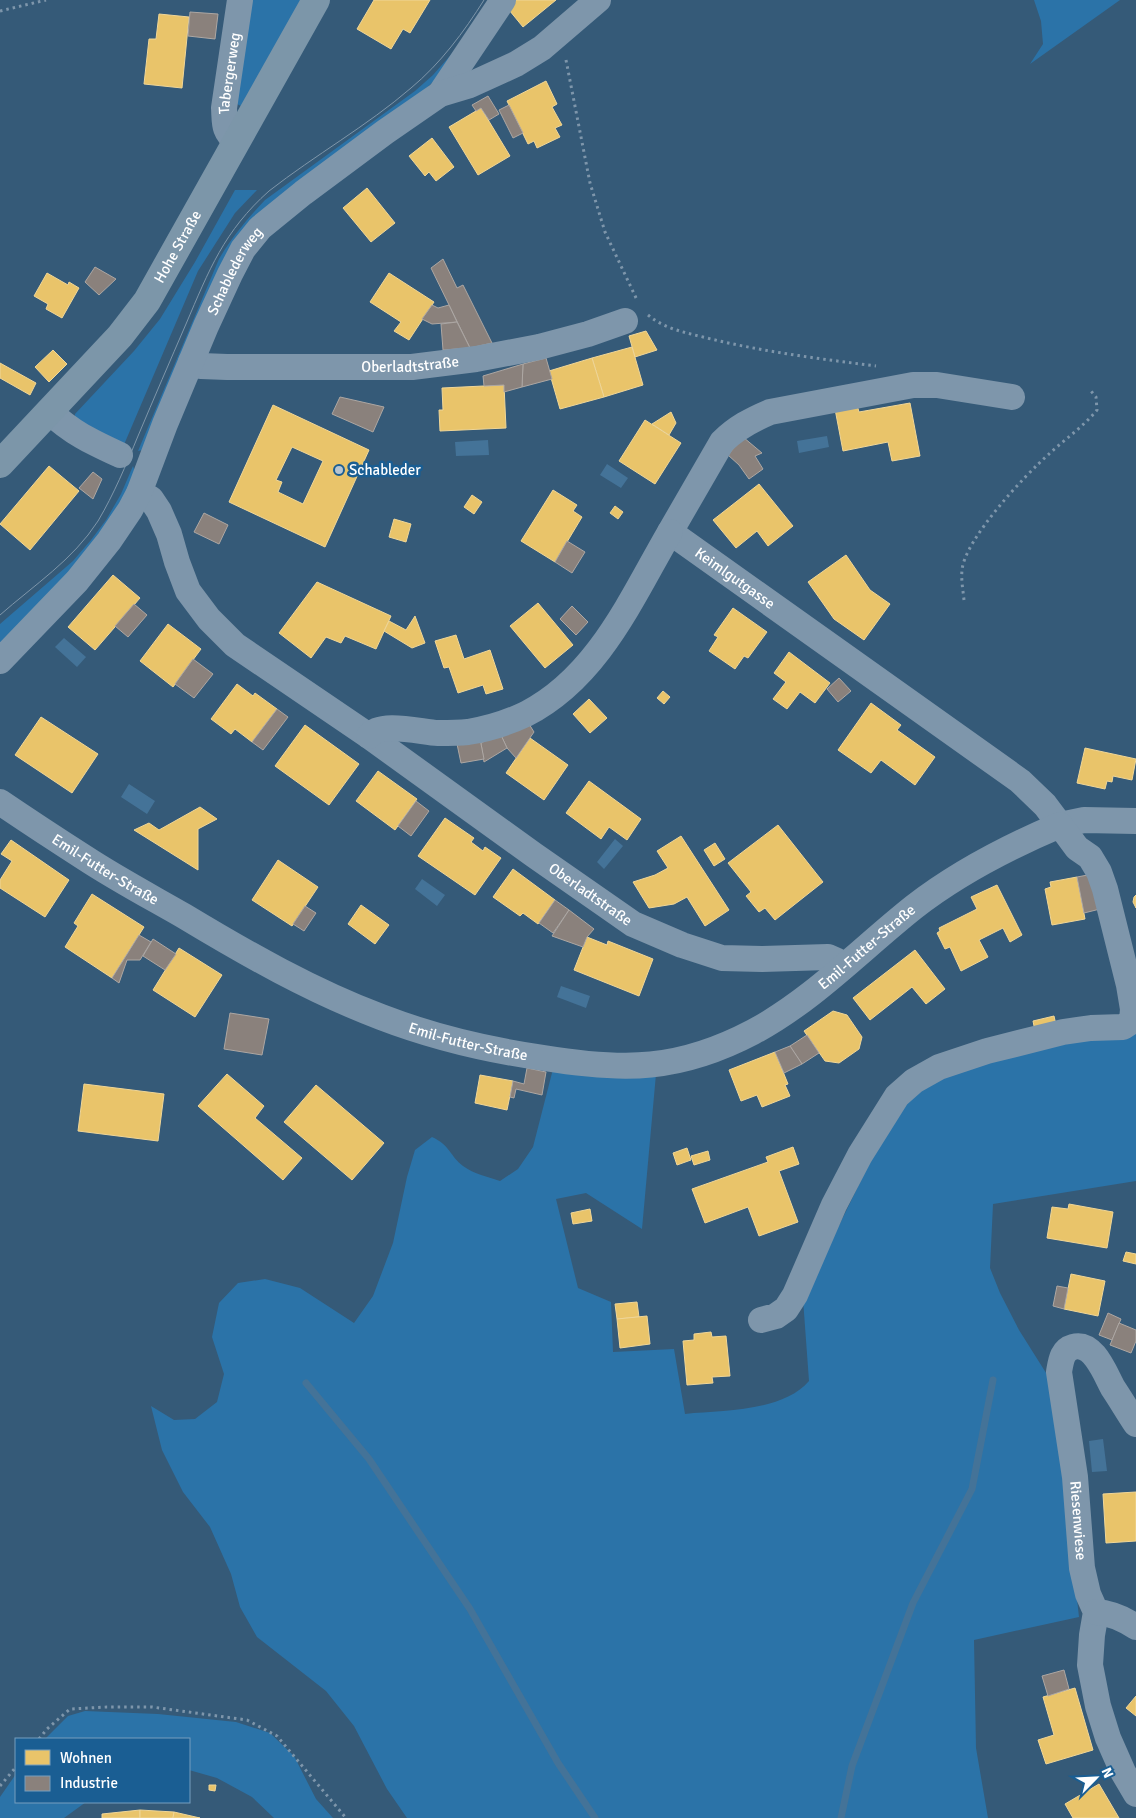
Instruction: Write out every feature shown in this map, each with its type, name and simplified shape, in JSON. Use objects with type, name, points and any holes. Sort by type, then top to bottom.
[{"type":"main road","name":"Hohe Straße","points":[[0,464],[120,336],[147,301],[316,0]]},
{"type":"street","name":"Tabergerweg","points":[[236,141],[228,135],[225,125],[224,108],[240,0]]},
{"type":"street","points":[[440,94],[503,0]]},
{"type":"street","name":"Schablederweg","points":[[0,661],[77,580],[109,541],[139,493],[136,459],[191,362],[243,249],[260,228],[303,193],[440,94],[470,85],[516,64],[542,48],[598,0]]},
{"type":"street","name":"Oberladtstraße","points":[[191,362],[202,366],[227,367],[412,367],[476,359],[539,347],[588,334],[635,310]]},
{"type":"street","points":[[369,736],[373,731],[384,728],[439,733],[469,732],[525,714],[573,681],[594,658],[614,628],[722,442],[733,431],[750,421],[770,412],[913,385],[938,385],[1012,397]]},
{"type":"street","points":[[50,412],[66,427],[90,441],[136,459]]},
{"type":"street","name":"Oberladtstraße","points":[[139,493],[151,499],[159,511],[188,590],[209,619],[235,644],[369,736],[633,924],[682,945],[722,958],[828,957],[837,961],[843,967]]},
{"type":"street","name":"Keimlgutgasse","points":[[670,532],[1020,781],[1045,805],[1060,825]]},
{"type":"street","name":"Emil-Futter-Straße","points":[[0,802],[87,859],[263,963],[338,999],[383,1018],[439,1036],[496,1051],[610,1067],[664,1064],[698,1055],[754,1032],[783,1015],[915,906],[956,878],[991,856],[1060,825]]},
{"type":"street","points":[[761,1320],[776,1316],[786,1309],[795,1295],[834,1205],[860,1155],[897,1096],[914,1081],[939,1067],[987,1051],[1063,1032],[1122,1026],[1132,1020],[1133,1009],[1129,985],[1099,872],[1090,857],[1077,848],[1060,825],[1084,820],[1136,821]]},
{"type":"street","name":"Riesenwiese","points":[[1096,1612],[1088,1594],[1082,1568],[1074,1477],[1059,1372],[1062,1357],[1068,1348],[1078,1346],[1090,1350],[1136,1424]]},
{"type":"street","points":[[1136,1627],[1107,1613],[1096,1612],[1090,1665],[1098,1706],[1108,1738],[1123,1772],[1136,1794]]},
{"type":"path","points":[[0,11],[46,0]]},
{"type":"path","points":[[561,32],[590,184],[605,232],[635,310],[675,330],[736,345],[822,360],[882,366]]},
{"type":"path","points":[[964,600],[962,568],[973,540],[1001,504],[1048,454],[1086,423],[1097,410],[1096,397],[1091,391]]},
{"type":"path","points":[[40,1738],[47,1729],[70,1709],[152,1707],[247,1720],[277,1736],[346,1818]]},
{"type":"path","points":[[0,1786],[15,1768]]},
{"type":"shaded area","points":[[247,0],[301,0],[241,106],[235,103]]},
{"type":"shaded area","points":[[1034,0],[1120,0],[1030,64],[1043,44],[1041,21]]},
{"type":"shaded area","points":[[456,49],[435,80],[410,103],[269,208],[143,450],[138,451],[219,259],[240,228],[265,200],[415,91],[433,75]]},
{"type":"shaded area","points":[[235,190],[257,190],[235,213],[198,271],[123,447],[75,419],[75,414],[134,351],[160,319],[195,262]]},
{"type":"shaded area","points":[[827,436],[829,447],[799,453],[797,441]]},
{"type":"shaded area","points":[[488,440],[489,455],[456,456],[455,442]]},
{"type":"shaded area","points":[[607,464],[628,478],[621,488],[600,475]]},
{"type":"shaded area","points":[[133,466],[136,475],[104,533],[0,649],[0,624],[73,561],[91,540],[106,520],[121,494]]},
{"type":"shaded area","points":[[64,638],[86,657],[77,667],[55,647]]},
{"type":"shaded area","points":[[129,784],[155,801],[147,814],[121,797]]},
{"type":"shaded area","points":[[615,839],[623,846],[604,869],[597,862]]},
{"type":"shaded area","points":[[422,879],[445,895],[437,906],[415,889]]},
{"type":"shaded area","points":[[561,986],[590,996],[586,1008],[557,997]]},
{"type":"shaded area","points":[[1136,1028],[1136,1181],[993,1204],[990,1268],[1000,1293],[1019,1330],[1053,1384],[1079,1617],[974,1640],[976,1748],[988,1818],[407,1818],[387,1789],[354,1726],[326,1691],[257,1637],[240,1607],[231,1574],[210,1527],[183,1492],[162,1450],[151,1406],[174,1420],[195,1419],[217,1402],[224,1374],[212,1337],[219,1303],[238,1283],[265,1279],[300,1288],[354,1323],[373,1296],[393,1243],[407,1177],[415,1150],[432,1137],[443,1144],[467,1169],[500,1181],[518,1169],[533,1147],[553,1069],[656,1074],[642,1229],[586,1193],[556,1199],[578,1288],[611,1302],[613,1352],[674,1349],[685,1414],[752,1408],[768,1404],[784,1399],[798,1391],[809,1381],[803,1299],[898,1105],[939,1071]]},
{"type":"shaded area","points":[[1103,1439],[1107,1471],[1092,1472],[1089,1441]]},
{"type":"shaded area","points":[[85,1711],[158,1714],[236,1722],[270,1733],[294,1756],[316,1799],[333,1818],[274,1818],[252,1797],[217,1778],[190,1770],[190,1738],[46,1738],[68,1716]]},
{"type":"shaded area","points":[[15,1775],[15,1803],[85,1803],[64,1818],[0,1818],[0,1797]]},
{"type":"building: Wohnen","points":[[374,0],[430,0],[410,33],[403,29],[391,49],[357,29]]},
{"type":"building: Wohnen","points":[[509,0],[556,0],[523,27],[505,5]]},
{"type":"building: Wohnen","points":[[159,14],[189,17],[182,88],[144,84],[149,39],[156,39]]},
{"type":"building: Wohnen","points":[[546,81],[557,104],[552,107],[562,125],[555,128],[560,137],[537,148],[534,141],[528,144],[507,101]]},
{"type":"building: Wohnen","points":[[481,108],[510,156],[478,175],[449,127]]},
{"type":"building: Wohnen","points":[[432,138],[454,167],[436,181],[429,172],[425,176],[409,156]]},
{"type":"building: Wohnen","points":[[367,188],[395,223],[371,242],[343,208]]},
{"type":"building: Wohnen","points":[[47,273],[68,285],[69,282],[79,288],[62,318],[46,309],[48,304],[34,296]]},
{"type":"building: Wohnen","points":[[389,273],[434,302],[409,340],[394,331],[401,322],[370,302]]},
{"type":"building: Wohnen","points":[[646,331],[657,350],[635,357],[629,336]]},
{"type":"building: Wohnen","points":[[632,347],[643,385],[604,397],[592,358]]},
{"type":"building: Wohnen","points":[[53,350],[67,364],[49,382],[35,367]]},
{"type":"building: Wohnen","points":[[592,358],[604,397],[560,409],[549,371]]},
{"type":"building: Wohnen","points":[[0,363],[36,383],[30,395],[0,378]]},
{"type":"building: Wohnen","points":[[504,385],[506,428],[440,431],[439,410],[443,410],[442,388]]},
{"type":"building: Wohnen","points":[[910,403],[920,456],[892,461],[888,442],[843,451],[835,409],[857,405],[859,412]]},
{"type":"building: Wohnen","name":"Schableder","points":[[273,405],[369,450],[325,547],[229,502]],"holes":[[[292,447],[323,461],[303,504],[278,492],[282,482],[276,480]]]},
{"type":"building: Wohnen","points":[[671,412],[676,423],[669,435],[652,424]]},
{"type":"building: Wohnen","points":[[645,420],[681,443],[655,484],[619,461]]},
{"type":"building: Wohnen","points":[[49,466],[79,491],[30,550],[0,524]]},
{"type":"building: Wohnen","points":[[759,484],[793,526],[768,546],[757,531],[736,548],[713,520]]},
{"type":"building: Wohnen","points":[[553,490],[577,505],[573,511],[582,517],[555,562],[521,541]]},
{"type":"building: Wohnen","points":[[472,495],[482,502],[474,514],[464,507]]},
{"type":"building: Wohnen","points":[[615,506],[623,512],[618,519],[610,513]]},
{"type":"building: Wohnen","points":[[394,519],[411,524],[406,542],[389,537]]},
{"type":"building: Wohnen","points":[[846,555],[870,590],[890,604],[864,640],[834,619],[808,582]]},
{"type":"building: Wohnen","points":[[113,575],[140,598],[95,650],[68,627]]},
{"type":"building: Wohnen","points":[[317,582],[391,616],[376,649],[345,636],[341,643],[326,637],[311,658],[279,633]]},
{"type":"building: Wohnen","points":[[538,603],[573,645],[545,668],[510,626]]},
{"type":"building: Wohnen","points":[[733,608],[767,632],[748,658],[744,656],[735,669],[709,651],[718,637],[714,635]]},
{"type":"building: Wohnen","points":[[415,616],[425,643],[412,648],[384,631],[389,621],[406,630]]},
{"type":"building: Wohnen","points":[[168,624],[201,649],[173,687],[140,661]]},
{"type":"building: Wohnen","points":[[456,635],[464,659],[490,650],[503,689],[486,694],[483,685],[458,693],[449,667],[444,668],[435,641]]},
{"type":"building: Wohnen","points":[[789,652],[830,683],[815,703],[800,692],[787,709],[773,699],[786,682],[774,673]]},
{"type":"building: Wohnen","points":[[237,684],[253,696],[255,693],[277,709],[252,742],[235,729],[231,734],[211,719]]},
{"type":"building: Wohnen","points":[[663,691],[670,697],[664,704],[657,698]]},
{"type":"building: Wohnen","points":[[589,699],[607,718],[590,733],[573,714]]},
{"type":"building: Wohnen","points":[[871,703],[901,725],[897,730],[935,757],[915,785],[881,760],[871,773],[838,750]]},
{"type":"building: Wohnen","points":[[41,717],[98,754],[72,793],[15,755]]},
{"type":"building: Wohnen","points":[[305,725],[359,764],[329,805],[275,766]]},
{"type":"building: Wohnen","points":[[530,738],[568,765],[544,800],[506,773]]},
{"type":"building: Wohnen","points":[[1085,748],[1136,759],[1132,780],[1113,776],[1112,782],[1107,781],[1105,789],[1077,783]]},
{"type":"building: Wohnen","points":[[378,771],[417,799],[395,830],[356,801]]},
{"type":"building: Wohnen","points":[[589,781],[641,819],[627,840],[609,827],[601,839],[566,813]]},
{"type":"building: Wohnen","points":[[200,807],[217,819],[198,829],[198,870],[134,830],[149,823],[159,830]]},
{"type":"building: Wohnen","points":[[445,818],[474,838],[471,842],[483,851],[485,847],[501,858],[475,895],[418,856]]},
{"type":"building: Wohnen","points":[[778,825],[823,882],[775,920],[765,908],[759,912],[746,896],[751,892],[728,863]]},
{"type":"building: Wohnen","points":[[681,836],[729,910],[705,926],[687,897],[674,904],[649,908],[633,882],[655,875],[668,868],[657,851]]},
{"type":"building: Wohnen","points":[[11,840],[69,880],[45,917],[0,888],[0,880],[12,861],[1,854]]},
{"type":"building: Wohnen","points":[[715,843],[725,859],[714,866],[704,850]]},
{"type":"building: Wohnen","points":[[278,860],[318,887],[292,926],[252,900]]},
{"type":"building: Wohnen","points":[[513,869],[555,900],[538,924],[523,913],[520,916],[493,897]]},
{"type":"building: Wohnen","points":[[1077,877],[1085,919],[1052,925],[1045,889],[1051,887],[1050,882]]},
{"type":"building: Wohnen","points":[[997,885],[1022,935],[1010,942],[1003,928],[979,940],[988,957],[961,971],[950,947],[945,949],[937,933],[940,931],[939,928],[977,909],[971,897]]},
{"type":"building: Wohnen","points":[[92,894],[144,927],[112,978],[65,947],[78,926],[74,923]]},
{"type":"building: Wohnen","points":[[1136,895],[1136,908],[1133,902]]},
{"type":"building: Wohnen","points":[[361,905],[389,925],[375,944],[348,924]]},
{"type":"building: Wohnen","points":[[587,937],[607,945],[608,941],[653,959],[639,996],[574,970]]},
{"type":"building: Wohnen","points":[[179,948],[222,975],[195,1017],[153,990]]},
{"type":"building: Wohnen","points":[[915,950],[945,989],[926,1004],[912,987],[870,1020],[853,998]]},
{"type":"building: Wohnen","points":[[833,1011],[847,1015],[862,1037],[859,1049],[839,1063],[825,1061],[804,1031]]},
{"type":"building: Wohnen","points":[[1054,1016],[1056,1025],[1035,1031],[1033,1021]]},
{"type":"building: Wohnen","points":[[775,1052],[788,1084],[785,1085],[790,1096],[762,1107],[757,1095],[741,1101],[729,1070]]},
{"type":"building: Wohnen","points":[[227,1074],[264,1106],[255,1118],[302,1158],[283,1180],[198,1106]]},
{"type":"building: Wohnen","points":[[480,1075],[513,1081],[507,1110],[475,1103]]},
{"type":"building: Wohnen","points":[[84,1084],[164,1094],[158,1141],[78,1131]]},
{"type":"building: Wohnen","points":[[316,1085],[384,1143],[352,1180],[284,1122]]},
{"type":"building: Wohnen","points":[[793,1147],[799,1164],[779,1171],[798,1222],[759,1236],[748,1207],[705,1223],[692,1189],[768,1162],[766,1157]]},
{"type":"building: Wohnen","points":[[687,1148],[691,1160],[677,1165],[673,1153]]},
{"type":"building: Wohnen","points":[[708,1151],[710,1160],[694,1165],[691,1156]]},
{"type":"building: Wohnen","points":[[1069,1204],[1113,1212],[1107,1248],[1047,1238],[1052,1207],[1068,1209]]},
{"type":"building: Wohnen","points":[[590,1209],[592,1221],[573,1224],[571,1213]]},
{"type":"building: Wohnen","points":[[1126,1252],[1136,1254],[1136,1264],[1123,1261]]},
{"type":"building: Wohnen","points":[[1071,1274],[1105,1281],[1098,1316],[1064,1309]]},
{"type":"building: Wohnen","points":[[637,1302],[639,1317],[617,1319],[615,1304]]},
{"type":"building: Wohnen","points":[[647,1316],[650,1344],[620,1348],[617,1319]]},
{"type":"building: Wohnen","points":[[711,1332],[712,1337],[726,1336],[730,1376],[712,1377],[713,1383],[687,1385],[683,1341],[694,1340],[694,1334]]},
{"type":"building: Wohnen","points":[[1136,1492],[1136,1541],[1106,1543],[1103,1494]]},
{"type":"building: Wohnen","points":[[1075,1688],[1093,1750],[1046,1764],[1038,1740],[1054,1735],[1043,1697]]},
{"type":"building: Wohnen","points":[[1136,1696],[1136,1716],[1126,1708]]},
{"type":"building: Wohnen","points":[[1099,1784],[1119,1818],[1073,1818],[1065,1804]]},
{"type":"building: Wohnen","points":[[209,1785],[216,1785],[215,1791],[209,1790]]},
{"type":"building: Wohnen","points":[[140,1810],[140,1818],[102,1818],[102,1814]]},
{"type":"building: Wohnen","points":[[140,1810],[174,1812],[173,1818],[140,1818]]},
{"type":"building: Wohnen","points":[[174,1812],[200,1818],[173,1818]]},
{"type":"building: Industrie","points":[[190,12],[218,14],[215,39],[188,36]]},
{"type":"building: Industrie","points":[[488,96],[499,114],[489,120],[481,108],[476,111],[472,105]]},
{"type":"building: Industrie","points":[[509,105],[523,133],[513,138],[499,110]]},
{"type":"building: Industrie","points":[[443,259],[457,288],[463,285],[492,343],[470,348],[431,268]]},
{"type":"building: Industrie","points":[[95,267],[116,279],[99,295],[85,282]]},
{"type":"building: Industrie","points":[[432,305],[438,308],[449,305],[457,322],[432,324],[422,319]]},
{"type":"building: Industrie","points":[[457,322],[470,348],[443,350],[441,324]]},
{"type":"building: Industrie","points":[[546,358],[552,379],[522,387],[523,364]]},
{"type":"building: Industrie","points":[[523,364],[522,387],[504,392],[504,385],[484,386],[483,376]]},
{"type":"building: Industrie","points":[[340,397],[384,407],[373,432],[332,414]]},
{"type":"building: Industrie","points":[[743,437],[762,453],[755,456],[763,469],[749,479],[739,465],[728,455]]},
{"type":"building: Industrie","points":[[93,472],[102,479],[93,499],[79,488]]},
{"type":"building: Industrie","points":[[204,513],[228,525],[219,544],[194,532]]},
{"type":"building: Industrie","points":[[567,541],[585,552],[572,573],[555,562]]},
{"type":"building: Industrie","points":[[134,604],[147,615],[128,637],[115,626]]},
{"type":"building: Industrie","points":[[572,606],[588,622],[576,635],[560,619]]},
{"type":"building: Industrie","points":[[193,659],[213,674],[194,698],[175,684]]},
{"type":"building: Industrie","points":[[839,678],[851,691],[838,702],[827,689]]},
{"type":"building: Industrie","points":[[277,709],[288,717],[263,750],[252,742]]},
{"type":"building: Industrie","points":[[529,724],[534,732],[516,758],[507,748],[500,733]]},
{"type":"building: Industrie","points":[[500,733],[507,748],[484,762],[481,743]]},
{"type":"building: Industrie","points":[[480,739],[484,759],[461,763],[457,744]]},
{"type":"building: Industrie","points":[[416,801],[429,811],[411,836],[398,826]]},
{"type":"building: Industrie","points":[[1093,874],[1100,909],[1084,913],[1077,877]]},
{"type":"building: Industrie","points":[[555,900],[569,910],[553,933],[539,923]]},
{"type":"building: Industrie","points":[[305,906],[316,913],[304,931],[293,924]]},
{"type":"building: Industrie","points":[[569,910],[594,929],[587,937],[583,947],[552,936]]},
{"type":"building: Industrie","points":[[139,935],[151,942],[140,960],[127,960],[119,983],[112,978]]},
{"type":"building: Industrie","points":[[153,939],[176,954],[165,970],[143,956]]},
{"type":"building: Industrie","points":[[230,1013],[269,1019],[262,1055],[224,1049]]},
{"type":"building: Industrie","points":[[807,1035],[819,1053],[802,1064],[790,1046]]},
{"type":"building: Industrie","points":[[790,1046],[802,1064],[784,1073],[775,1052]]},
{"type":"building: Industrie","points":[[527,1068],[546,1072],[542,1095],[516,1089],[514,1098],[510,1097],[513,1081],[524,1084]]},
{"type":"building: Industrie","points":[[1057,1286],[1068,1288],[1064,1309],[1053,1306]]},
{"type":"building: Industrie","points":[[1108,1313],[1121,1319],[1112,1340],[1099,1335]]},
{"type":"building: Industrie","points":[[1119,1323],[1136,1330],[1136,1341],[1131,1353],[1110,1345]]},
{"type":"building: Industrie","points":[[1064,1670],[1069,1689],[1048,1696],[1042,1676]]},
{"type":"waterway","points":[[841,1818],[852,1766],[913,1603],[972,1489],[993,1380]]},
{"type":"waterway","points":[[306,1383],[369,1459],[470,1609],[558,1763],[595,1818]]},
{"type":"tram line","points":[[0,615],[65,560],[98,521],[124,469],[194,304],[219,252],[240,221],[269,191],[377,115],[422,79],[451,47],[484,0]]},
{"type":"place","name":"Schableder","points":[[339,470]]}]
